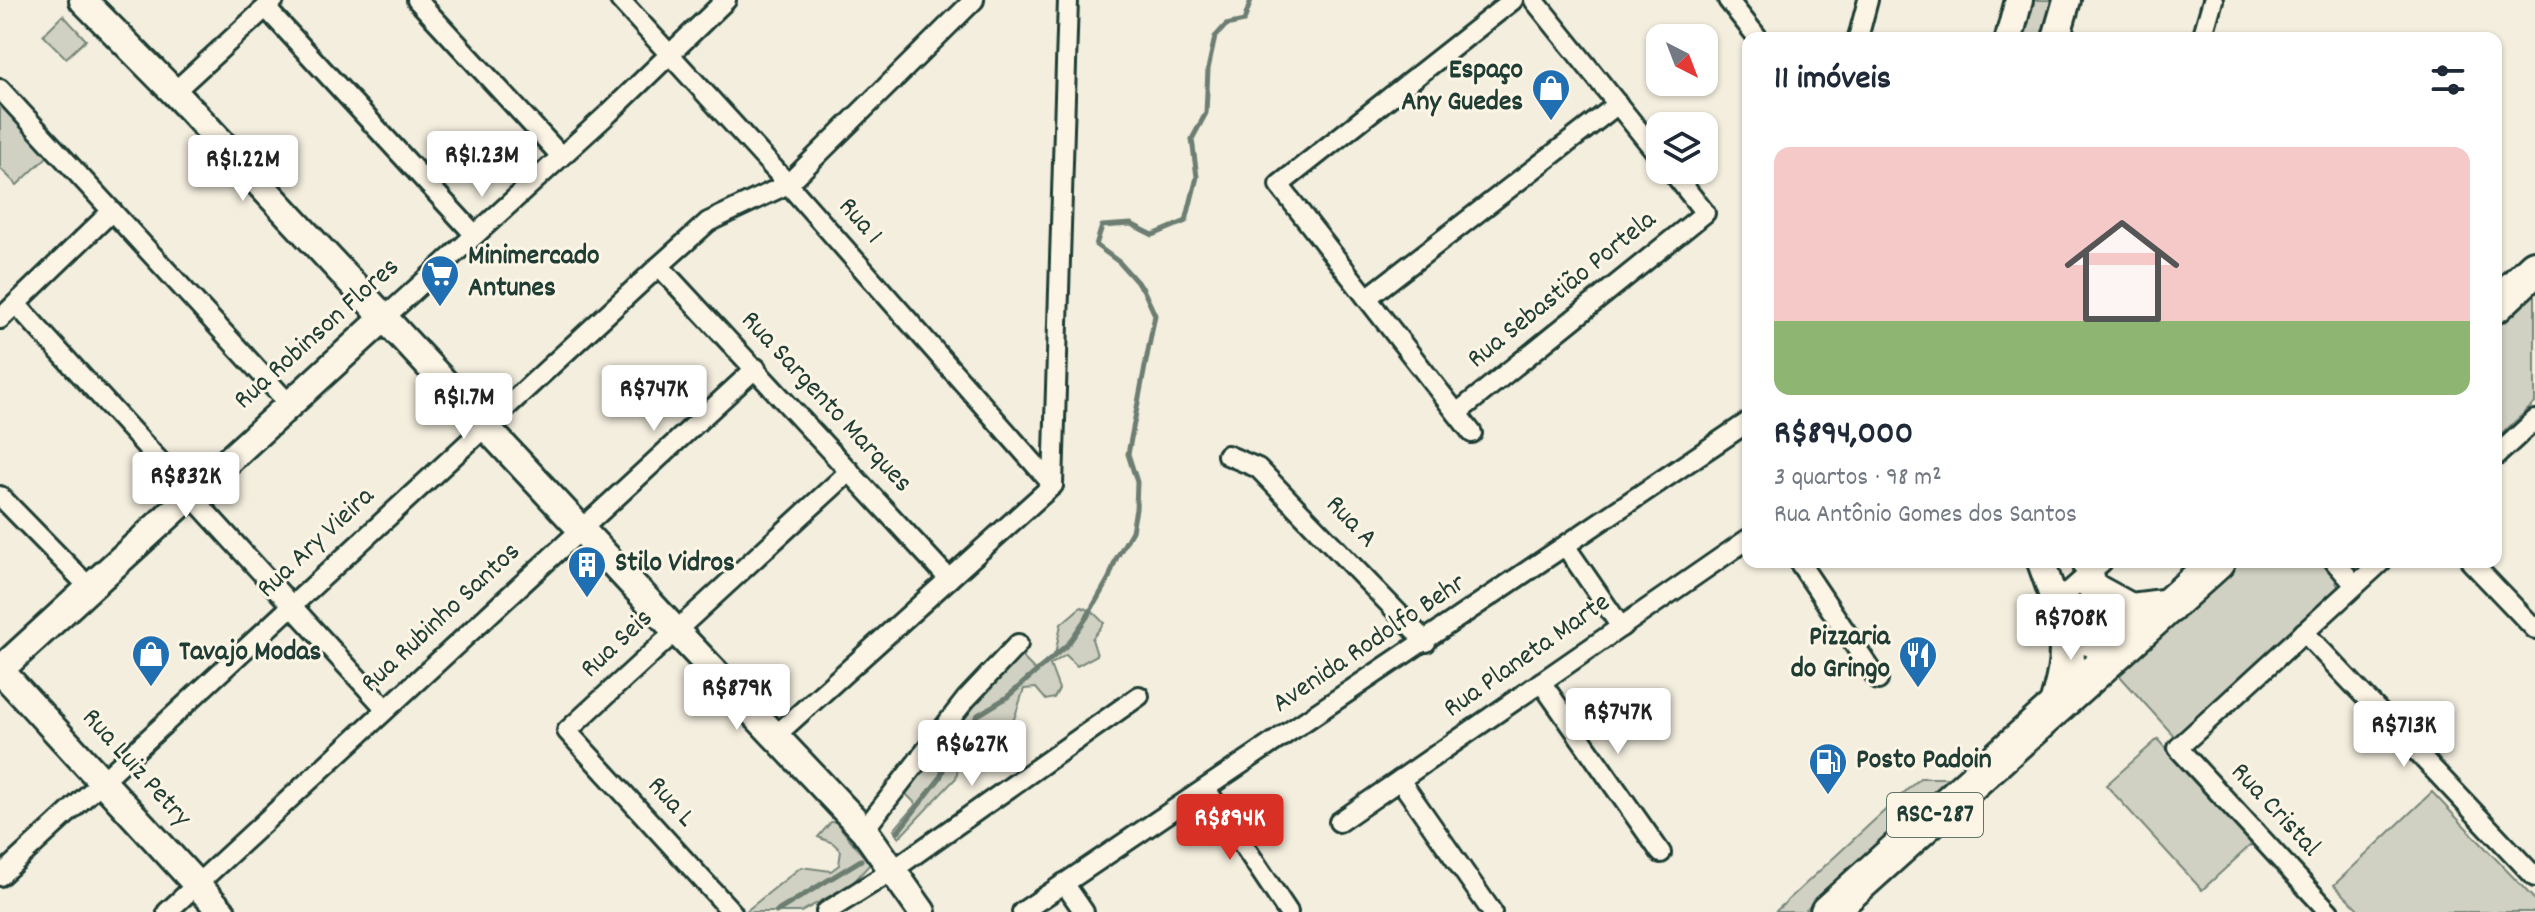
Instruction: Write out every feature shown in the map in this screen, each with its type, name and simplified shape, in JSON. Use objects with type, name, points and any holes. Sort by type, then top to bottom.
[{"type":"highway","points":[[2502,299],[2535,268]]},
{"type":"highway","name":"RSC-287","points":[[1828,912],[2211,568]]},
{"type":"highway","points":[[2094,573],[2130,611],[2169,606]]},
{"type":"highway","points":[[2057,705],[2067,672],[2068,637],[2058,611]]},
{"type":"street","points":[[83,0],[174,92],[864,830],[922,912]]},
{"type":"street","points":[[417,0],[561,156]]},
{"type":"street","name":"Rua 1","points":[[620,0],[788,184],[1053,485]]},
{"type":"street","name":"Rua Robinson Flores","points":[[0,670],[609,113],[726,0]]},
{"type":"street","name":"Rua Ary Vieira","points":[[0,876],[659,266],[708,222],[788,184],[974,0]]},
{"type":"street","points":[[775,736],[1053,485],[1068,0]]},
{"type":"street","points":[[1472,433],[1279,185],[1513,0]]},
{"type":"street","points":[[1534,0],[1646,139]]},
{"type":"street","points":[[1728,0],[1753,32]]},
{"type":"street","points":[[1860,32],[1868,0]]},
{"type":"street","points":[[2011,32],[2019,0]]},
{"type":"street","points":[[2058,32],[2067,0]]},
{"type":"street","points":[[2204,32],[2213,0]]},
{"type":"street","points":[[174,92],[270,4],[475,235]]},
{"type":"street","points":[[0,89],[289,404]]},
{"type":"street","points":[[1367,298],[1618,104]]},
{"type":"street","name":"Rua Sebastião Portela","points":[[1457,413],[1705,213],[1682,184]]},
{"type":"street","points":[[0,319],[112,211]]},
{"type":"street","name":"Rua Sargento Marques","points":[[659,266],[949,579]]},
{"type":"street","points":[[16,304],[386,709]]},
{"type":"street","name":"Rua Rubinho Santos","points":[[167,912],[756,368]]},
{"type":"street","points":[[2502,450],[2535,420]]},
{"type":"street","name":"Avenida Rodolfo Behr","points":[[1022,912],[1742,426]]},
{"type":"street","name":"Rua A","points":[[1227,455],[1258,468],[1426,642]]},
{"type":"street","name":"Rua Seis","points":[[567,731],[850,471]]},
{"type":"street","points":[[0,496],[89,587]]},
{"type":"street","name":"Rua Planeta Marte","points":[[1339,822],[1742,543]]},
{"type":"street","points":[[1566,547],[1621,627]]},
{"type":"street","points":[[1803,568],[1878,680]]},
{"type":"street","points":[[2043,568],[2058,611],[2084,640],[2115,653]]},
{"type":"street","points":[[2340,568],[2355,585]]},
{"type":"street","points":[[2374,568],[2304,632],[2535,877]]},
{"type":"street","points":[[2477,568],[2535,629]]},
{"type":"street","points":[[2058,611],[2094,573]]},
{"type":"street","points":[[2094,573],[2115,653]]},
{"type":"street","name":"Rua Cristal","points":[[2304,632],[2178,748],[2329,912]]},
{"type":"street","points":[[864,830],[966,699],[1018,644]]},
{"type":"street","name":"Rua Luiz Petry","points":[[0,670],[222,912]]},
{"type":"street","points":[[1541,682],[1661,853]]},
{"type":"street","points":[[826,912],[893,870],[1139,696]]},
{"type":"street","name":"Rua L","points":[[567,731],[732,912]]},
{"type":"street","points":[[1400,780],[1492,912]]},
{"type":"street","points":[[1206,789],[1288,912]]},
{"type":"street","points":[[1064,883],[1084,912]]},
{"type":"shaded area","points":[[2028,0],[2056,0],[2047,32],[2019,32]]},
{"type":"shaded area","points":[[63,15],[86,40],[66,58],[43,35]]},
{"type":"shaded area","points":[[0,104],[50,154],[17,185],[0,168]]},
{"type":"shaded area","points":[[2535,289],[2535,403],[2502,433],[2502,319]]},
{"type":"shaded area","points":[[2232,568],[2328,568],[2333,573],[2338,587],[2175,737],[2119,675]]},
{"type":"shaded area","points":[[1081,607],[1092,611],[1104,623],[1092,639],[1097,655],[1077,666],[1066,655],[1050,665],[1059,689],[1054,698],[1046,700],[1036,688],[1024,689],[1014,719],[995,735],[977,739],[960,759],[956,778],[899,838],[894,830],[916,804],[906,794],[961,712],[1021,656],[1035,670],[1055,655],[1061,624]]},
{"type":"shaded area","points":[[2158,739],[2253,843],[2202,890],[2106,785]]},
{"type":"shaded area","points":[[1920,778],[1952,778],[1804,912],[1775,912]]},
{"type":"shaded area","points":[[2432,792],[2535,900],[2535,912],[2361,912],[2334,885]]},
{"type":"shaded area","points":[[831,822],[836,822],[870,864],[852,884],[801,912],[745,912],[801,867],[831,871],[839,865],[841,851],[833,843],[818,837]]},
{"type":"waterway","points":[[897,833],[940,778],[948,757],[978,715],[1006,698],[1068,644],[1087,617],[1132,531],[1137,482],[1128,454],[1155,315],[1143,289],[1119,262],[1096,245],[1102,226],[1131,224],[1153,235],[1186,221],[1197,177],[1192,139],[1206,113],[1208,69],[1215,37],[1226,25],[1244,21],[1251,0]]},
{"type":"waterway","points":[[776,912],[861,860]]},
{"type":"place","name":"Espaço Any Guedes","points":[[1551,122]]},
{"type":"place","name":"Minimercado Antunes","points":[[440,308]]},
{"type":"place","name":"Stilo Vidros","points":[[587,599]]},
{"type":"place","name":"Tavajo Modas","points":[[151,688]]},
{"type":"place","name":"Pizzaria do Gringo","points":[[1918,689]]},
{"type":"place","name":"Posto Padoin","points":[[1828,796]]}]
